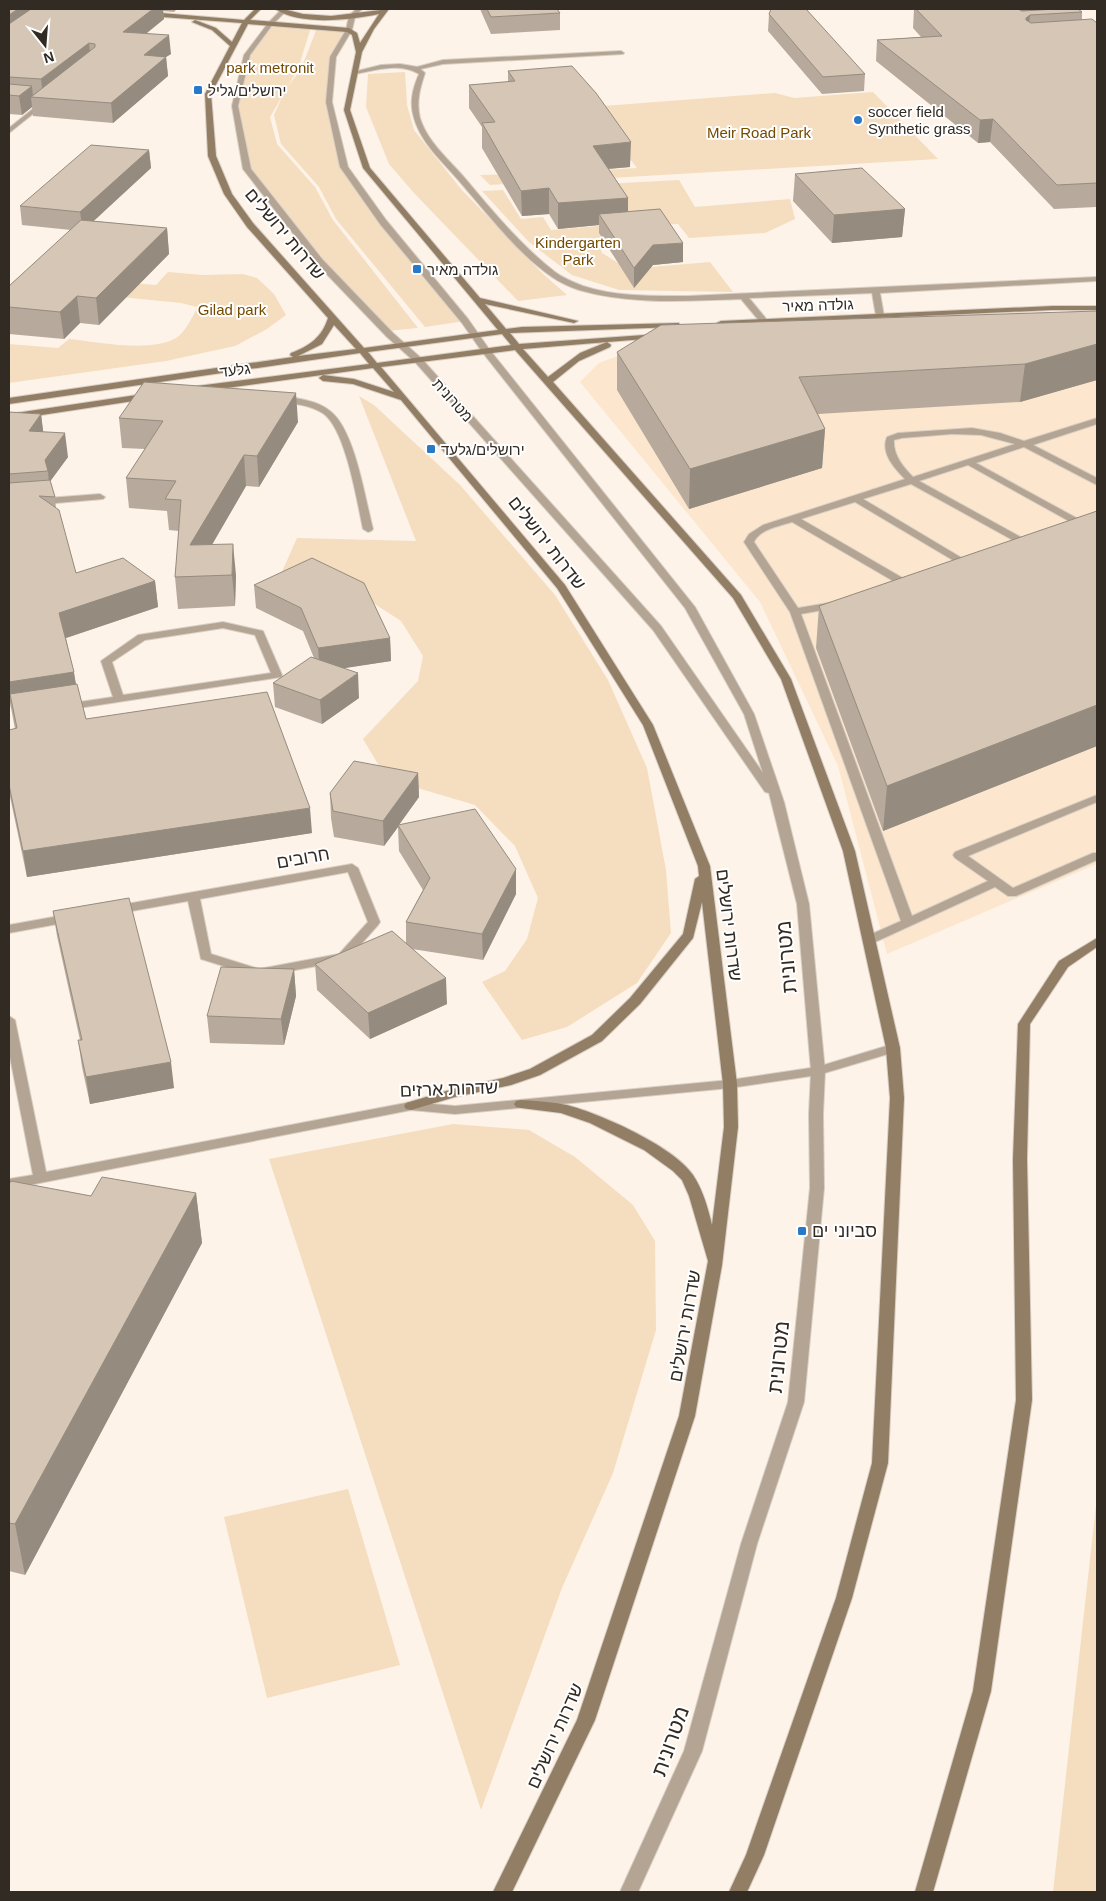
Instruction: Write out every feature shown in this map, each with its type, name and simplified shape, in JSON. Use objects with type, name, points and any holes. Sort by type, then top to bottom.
[{"type":"main road","name":"שדרות ירושלים","points":[[258,9],[246,21],[208,94],[212,156],[228,194],[250,225],[404,398],[561,587],[648,725],[704,866],[730,1084],[731,1127],[715,1265],[687,1416],[586,1720],[502,1892]]},
{"type":"main road","points":[[282,10],[313,16],[352,16],[385,10]]},
{"type":"main road","points":[[385,10],[371,29],[359,52],[347,110],[367,168],[517,347],[549,381],[737,597],[786,679],[850,851],[893,1048],[897,1098],[880,1464],[844,1598],[755,1855],[738,1892]]},
{"type":"main road","points":[[140,13],[349,30],[355,34],[359,52]]},
{"type":"main road","points":[[160,15],[208,27],[223,36],[233,46]]},
{"type":"main road","points":[[479,300],[596,326]]},
{"type":"main road","name":"גולדה מאיר","points":[[707,324],[1097,308]]},
{"type":"main road","points":[[268,363],[304,352],[316,344],[329,330],[332,318]]},
{"type":"main road","points":[[360,350],[505,331],[596,326],[688,324]]},
{"type":"main road","points":[[725,332],[735,332]]},
{"type":"main road","points":[[375,366],[517,347],[670,335]]},
{"type":"main road","points":[[549,381],[571,361],[585,352],[633,338]]},
{"type":"main road","name":"גלעד","points":[[9,401],[360,350]]},
{"type":"main road","name":"גלעד","points":[[186,390],[375,366]]},
{"type":"main road","points":[[293,377],[354,382],[404,398]]},
{"type":"main road","points":[[9,417],[156,395]]},
{"type":"main road","points":[[411,1106],[453,1093],[506,1082],[535,1072],[597,1038],[636,1001],[689,935],[704,866]]},
{"type":"main road","points":[[924,1892],[982,1691],[1024,1400],[1020,1159],[1024,1024],[1063,964],[1097,942]]},
{"type":"main road","points":[[521,1104],[567,1110],[607,1125],[659,1153],[686,1175],[699,1200],[715,1265]]},
{"type":"street","points":[[352,16],[359,9]]},
{"type":"street","name":"מטרונית","points":[[282,10],[246,55],[235,106],[247,169],[319,261],[418,360],[657,628],[778,802]]},
{"type":"street","name":"מטרונית","points":[[352,16],[349,30],[334,57],[329,102],[344,167],[383,222],[690,607],[749,714],[778,802],[803,904],[818,1071],[816,1114],[817,1188],[796,1402],[749,1544],[692,1751],[629,1892]]},
{"type":"street","points":[[356,72],[405,66],[416,68],[443,62],[621,53]]},
{"type":"street","points":[[416,68],[422,73],[413,110],[420,128],[489,211],[520,244],[559,278],[596,292],[653,298],[743,296],[876,292],[1097,279]]},
{"type":"street","points":[[9,131],[51,97]]},
{"type":"street","points":[[36,101],[44,102]]},
{"type":"street","points":[[876,292],[880,316]]},
{"type":"street","points":[[743,296],[764,321]]},
{"type":"street","points":[[267,400],[298,402],[316,406],[329,413],[337,423],[349,454],[368,529]]},
{"type":"street","points":[[908,922],[795,612],[750,542],[752,536],[766,526],[1097,421]]},
{"type":"street","points":[[1084,425],[1097,432]]},
{"type":"street","points":[[1006,548],[1028,540],[912,480],[900,471],[888,446],[890,439],[901,434],[979,431],[1001,435],[1025,444],[1097,482]]},
{"type":"street","points":[[968,462],[1079,523]]},
{"type":"street","points":[[9,504],[100,497]]},
{"type":"street","points":[[855,498],[968,561],[947,569]]},
{"type":"street","points":[[793,518],[908,582],[889,589]]},
{"type":"street","points":[[795,612],[848,602]]},
{"type":"street","points":[[54,708],[119,699],[277,675],[259,633],[223,625],[142,637],[106,661],[119,699]]},
{"type":"street","points":[[1097,798],[959,855],[1012,893],[1097,856]]},
{"type":"street","name":"חרובים","points":[[106,912],[193,896],[352,868],[374,922],[343,957],[258,973],[205,956],[193,896]]},
{"type":"street","points":[[869,940],[996,882]]},
{"type":"street","points":[[9,929],[86,915]]},
{"type":"street","points":[[9,1020],[40,1177]]},
{"type":"street","name":"שדרות ארזים","points":[[9,1184],[411,1106],[455,1110],[730,1084],[818,1071],[893,1048]]},
{"type":"shaded area","points":[[1097,338],[1097,864],[887,954],[838,766],[760,602],[580,382],[599,363],[626,353]]},
{"type":"green space","name":"park metronit","points":[[274,25],[311,27],[298,69],[288,86],[301,69],[317,28],[343,32],[333,57],[329,102],[344,167],[465,321],[425,327],[336,219],[319,187],[281,144],[274,115],[283,95],[270,117],[277,144],[315,187],[333,220],[418,328],[387,331],[317,258],[247,169],[235,106],[247,55]]},
{"type":"green space","points":[[405,72],[407,105],[414,130],[461,189],[542,273],[567,295],[518,301],[414,193],[389,164],[366,107],[368,74]]},
{"type":"green space","name":"Meir Road Park","points":[[873,92],[938,159],[490,185],[480,175],[637,168],[590,107],[775,93],[794,98]]},
{"type":"green space","name":"Kindergarten Park","points":[[679,180],[695,207],[790,199],[795,219],[765,233],[689,238],[678,224],[650,225],[597,238],[602,253],[628,269],[710,262],[733,292],[619,290],[572,275],[529,242],[482,191],[503,190],[521,219],[543,217],[551,230],[599,226],[596,219],[512,189]]},
{"type":"green space","name":"Gilad park","points":[[168,272],[203,275],[243,274],[257,278],[274,294],[286,315],[267,329],[235,346],[166,361],[9,383],[9,344],[58,348],[69,339],[138,346],[165,342],[179,336],[197,307],[181,303],[100,295],[118,282],[156,285]]},
{"type":"green space","points":[[359,396],[374,405],[460,485],[555,595],[608,680],[647,768],[666,870],[671,933],[637,983],[567,1027],[522,1040],[482,982],[505,971],[527,939],[538,898],[515,846],[475,805],[387,779],[363,739],[418,681],[423,656],[401,621],[370,601],[281,574],[297,538],[416,541]]},
{"type":"green space","points":[[453,1124],[529,1130],[575,1157],[633,1205],[655,1241],[656,1330],[613,1473],[562,1588],[481,1810],[269,1159]]},
{"type":"green space","points":[[348,1489],[400,1665],[267,1698],[224,1517]]},
{"type":"green space","points":[[1097,1496],[1097,1892],[1053,1892]]},
{"type":"building","points":[[9,9],[18,9],[9,15]]},
{"type":"building","points":[[31,9],[153,9],[123,32],[169,35],[144,55],[166,57],[111,103],[31,97],[95,47],[95,44],[89,43],[41,79],[9,77],[9,24]]},
{"type":"building","points":[[487,9],[557,9],[560,13],[491,17]]},
{"type":"building","points":[[771,9],[806,9],[865,74],[823,77],[769,14]]},
{"type":"building","points":[[916,9],[1018,9],[1022,11],[1078,9],[1082,12],[1030,15],[1026,20],[1031,23],[1092,19],[1097,23],[1097,183],[1057,185],[993,119],[980,120],[877,40],[942,36]]},
{"type":"building","points":[[572,66],[596,93],[631,142],[593,146],[628,198],[558,203],[549,188],[521,191],[482,123],[495,122],[469,85],[515,81],[508,71]]},
{"type":"building","points":[[9,84],[32,86],[19,96],[9,95]]},
{"type":"building","points":[[91,145],[149,150],[80,212],[20,206]]},
{"type":"building","points":[[862,168],[905,209],[834,215],[795,174]]},
{"type":"building","points":[[660,209],[683,243],[653,245],[634,268],[599,214]]},
{"type":"building","points":[[81,220],[167,228],[96,298],[77,296],[60,312],[9,307],[9,286]]},
{"type":"building","points":[[1097,311],[1097,344],[1025,364],[799,377],[825,429],[690,469],[617,352],[661,325]]},
{"type":"building","points":[[144,382],[296,393],[257,456],[244,455],[190,545],[233,544],[232,575],[175,577],[181,500],[165,499],[176,481],[126,478],[163,421],[119,418]]},
{"type":"building","points":[[9,412],[41,414],[29,431],[65,433],[45,460],[48,471],[9,474]]},
{"type":"building","points":[[50,480],[55,497],[39,496],[59,510],[76,573],[123,558],[155,581],[59,613],[74,672],[9,682],[9,483]]},
{"type":"building","points":[[1097,511],[1097,705],[887,786],[819,606]]},
{"type":"building","points":[[312,558],[364,583],[390,638],[318,648],[301,608],[254,585]]},
{"type":"building","points":[[311,657],[358,673],[320,700],[273,683]]},
{"type":"building","points":[[77,684],[86,719],[267,692],[310,808],[23,851],[9,785],[9,730],[17,728],[10,694]]},
{"type":"building","points":[[354,761],[418,773],[383,821],[333,811],[330,793]]},
{"type":"building","points":[[475,809],[516,869],[482,934],[406,922],[430,878],[398,825]]},
{"type":"building","points":[[129,898],[171,1062],[86,1077],[78,1040],[82,1040],[53,911]]},
{"type":"building","points":[[392,931],[446,978],[368,1013],[315,964]]},
{"type":"building","points":[[221,967],[294,969],[281,1019],[207,1016]]},
{"type":"building","points":[[102,1177],[196,1193],[15,1524],[9,1523],[9,1184],[11,1181],[91,1196]]},
{"type":"place","name":"ירושלים/גליל","points":[[198,90]]},
{"type":"place","name":"soccer field Synthetic grass","points":[[858,120]]},
{"type":"place","name":"גולדה מאיר","points":[[417,269]]},
{"type":"place","name":"ירושלים/גלעד","points":[[431,449]]},
{"type":"place","name":"סביוני ים","points":[[802,1231]]}]
